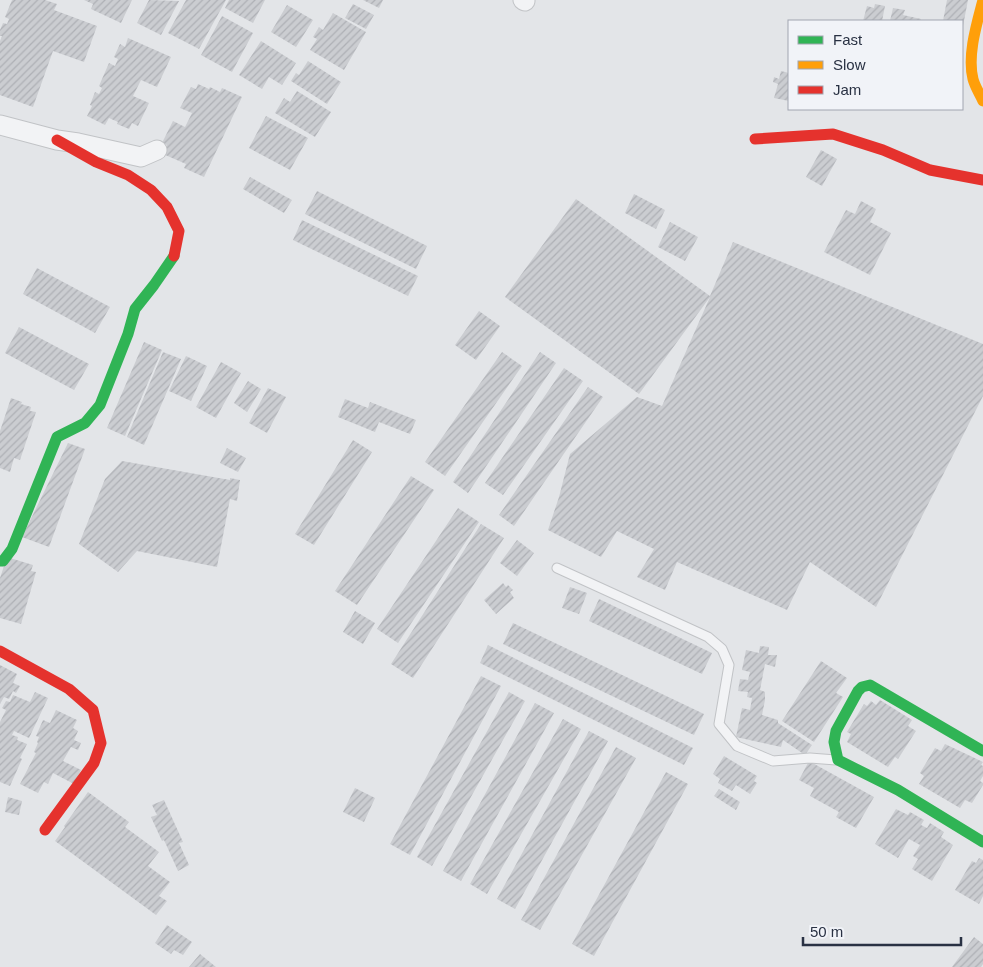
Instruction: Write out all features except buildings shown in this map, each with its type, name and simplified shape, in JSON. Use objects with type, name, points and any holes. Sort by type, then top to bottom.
[{"type":"street","points":[[983,0],[971,67],[973,79],[983,101]]},
{"type":"street","points":[[0,125],[57,140],[141,157],[156,150]]},
{"type":"street","points":[[755,139],[833,134],[883,150],[930,170],[983,180]]},
{"type":"street","points":[[0,561],[12,549],[57,437],[84,423],[100,405],[125,342],[135,309],[174,255],[179,231],[167,208],[151,190],[128,175],[96,162],[57,140]]},
{"type":"street","points":[[0,651],[69,689],[94,710],[101,743],[94,763],[45,830]]},
{"type":"street","points":[[983,751],[870,685],[862,687],[858,691],[836,731],[834,742],[838,760],[898,790],[983,842]]},
{"type":"lane","points":[[557,568],[708,637],[722,650],[729,665],[719,724],[737,746],[773,761],[810,758],[838,760]]},
{"type":"traffic: fast","points":[[0,561],[3,561],[12,549],[57,437],[85,423],[100,405],[128,334],[135,309],[174,256]]},
{"type":"traffic: fast","points":[[983,751],[870,685],[862,687],[858,691],[836,731],[834,742],[838,760],[898,790],[983,842]]},
{"type":"traffic: slow","points":[[983,0],[971,60],[973,79],[983,101]]},
{"type":"traffic: jam","points":[[755,139],[833,134],[883,150],[930,170],[983,180]]},
{"type":"traffic: jam","points":[[57,140],[96,162],[128,175],[151,190],[167,207],[179,231],[174,256]]},
{"type":"traffic: jam","points":[[0,651],[69,689],[93,710],[101,743],[94,763],[45,830]]}]
